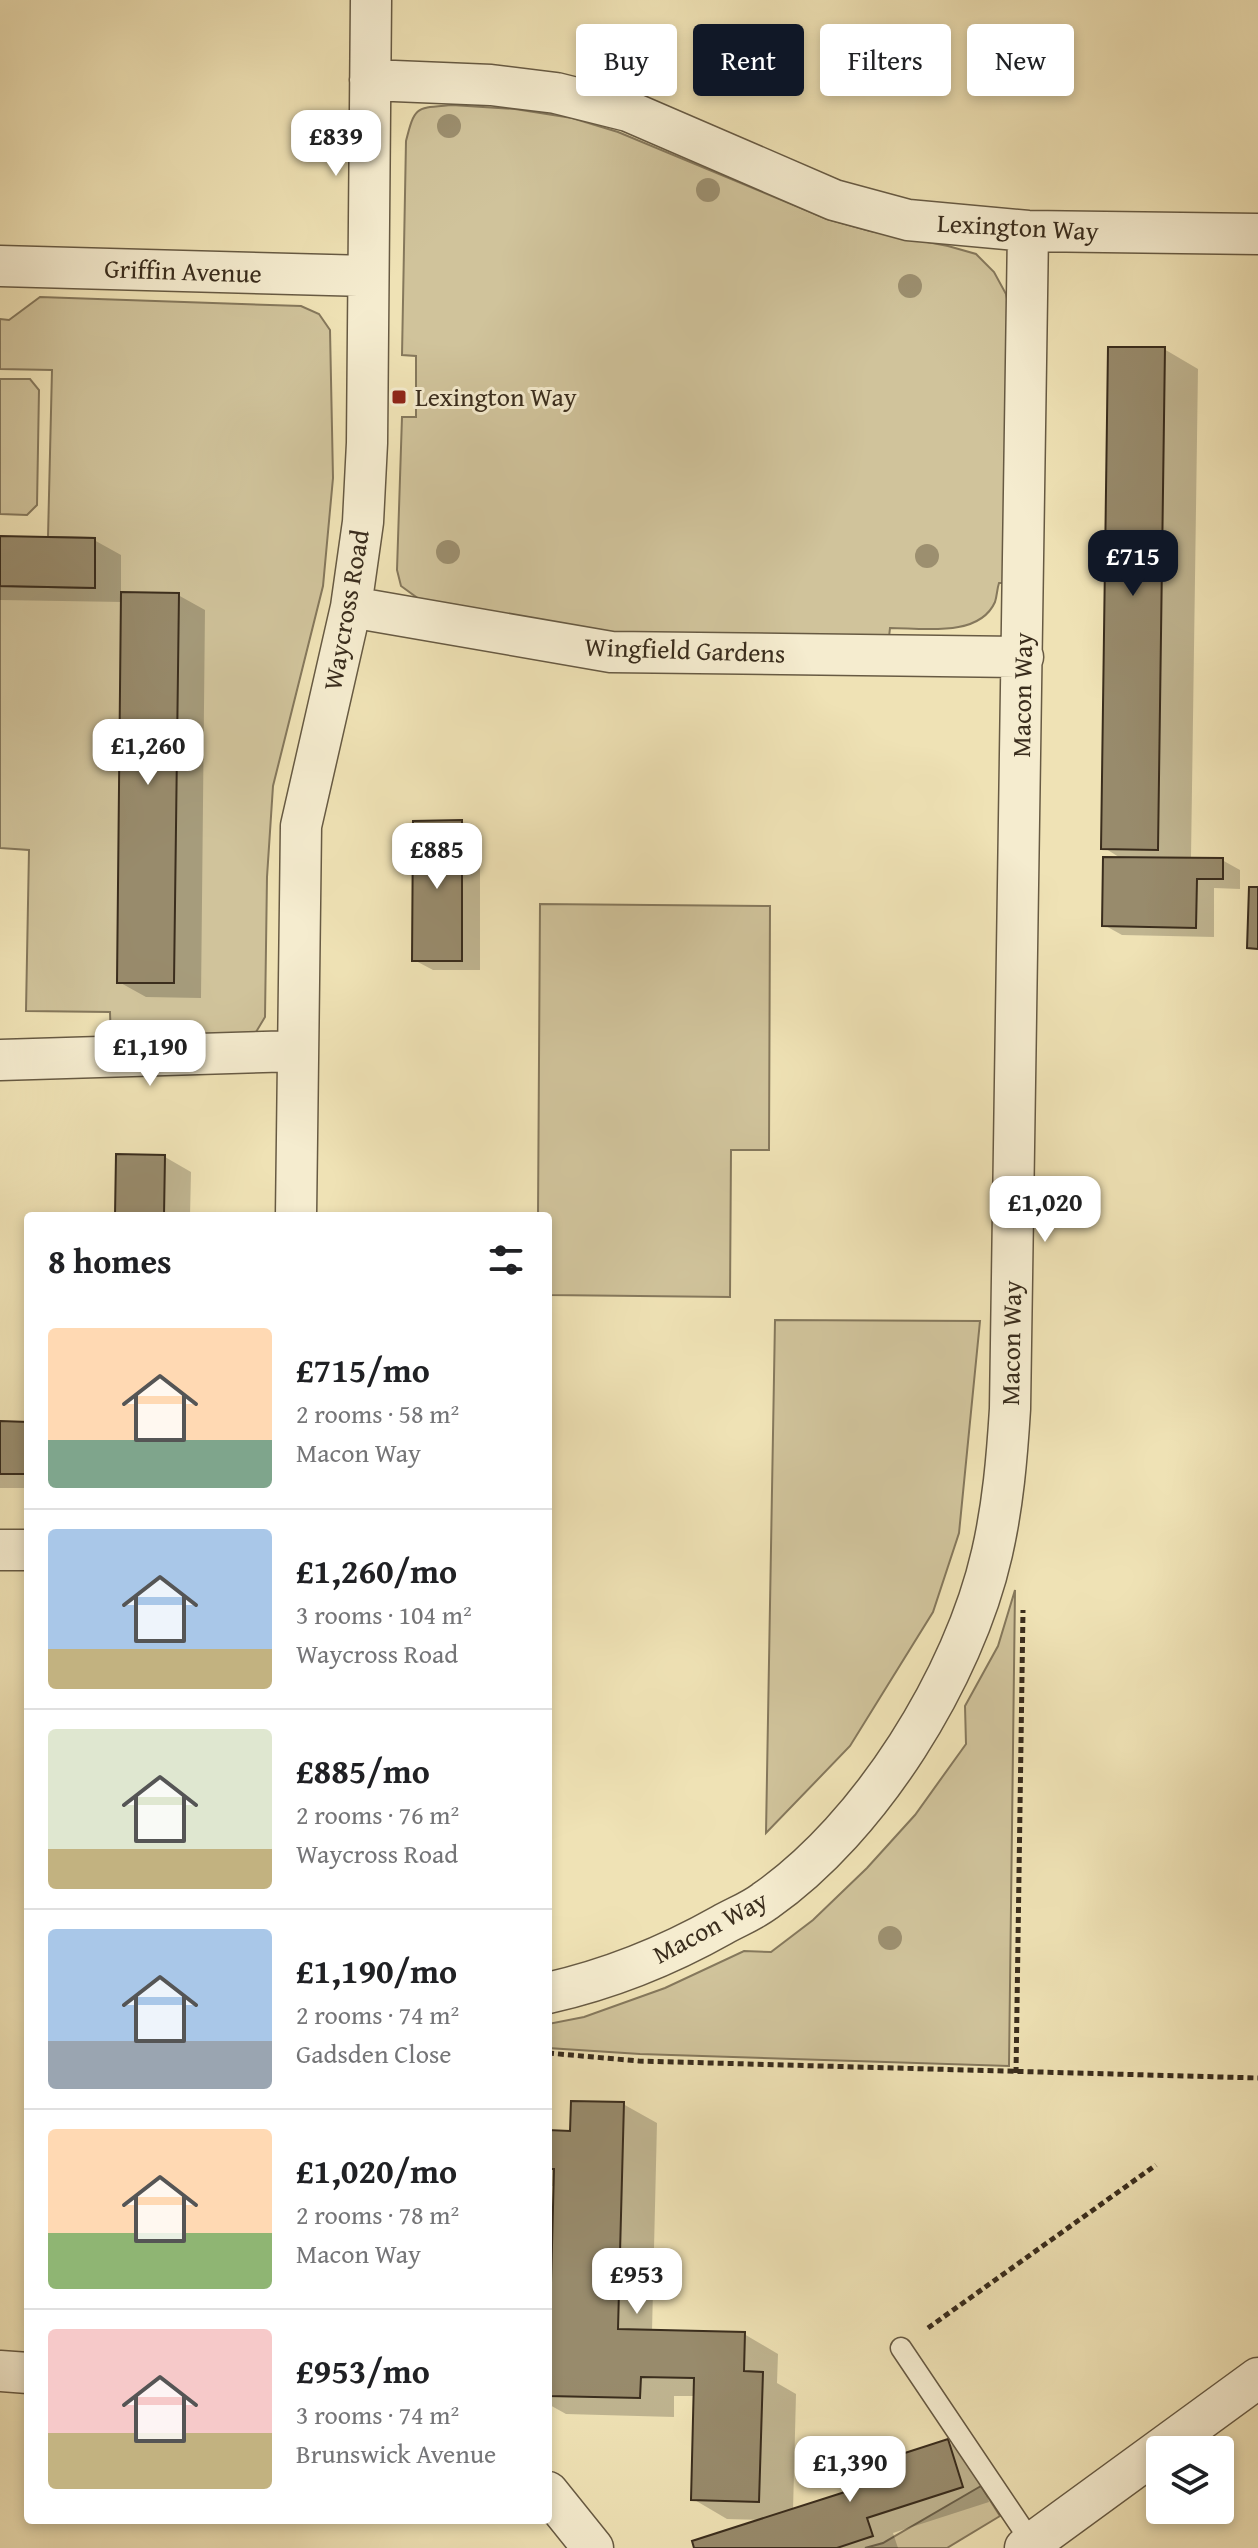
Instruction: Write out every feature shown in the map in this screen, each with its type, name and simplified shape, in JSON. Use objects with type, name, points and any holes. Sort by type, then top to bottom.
[{"type":"street","name":"Waycross Road","points":[[296,1212],[301,826],[351,607],[363,522],[367,443],[371,0]]},
{"type":"street","name":"Lexington Way","points":[[370,80],[491,85],[556,93],[628,111],[834,200],[908,220],[1028,231],[1258,234]]},
{"type":"street","name":"Macon Way","points":[[552,1992],[584,1985],[674,1952],[764,1902],[828,1847],[875,1790],[918,1730],[966,1638],[992,1554],[1004,1487],[1010,1409],[1028,231]]},
{"type":"street","name":"Griffin Avenue","points":[[0,266],[367,276]]},
{"type":"street","name":"Wingfield Gardens","points":[[351,607],[611,652],[1023,657]]},
{"type":"street","points":[[0,1060],[298,1051]]},
{"type":"street","points":[[0,1550],[24,1550]]},
{"type":"street","points":[[0,2371],[24,2373]]},
{"type":"street","points":[[1029,2546],[1258,2378]]},
{"type":"street","points":[[552,2497],[593,2548]]},
{"type":"lane","points":[[901,2348],[1029,2546]]},
{"type":"path","points":[[992,1554],[1023,1586],[1016,2073]]},
{"type":"path","points":[[552,2053],[639,2061],[1258,2078]]},
{"type":"path","points":[[901,2348],[1156,2165]]},
{"type":"shaded area","points":[[452,105],[515,109],[572,118],[618,132],[827,219],[976,254],[994,272],[1006,294],[1011,319],[1007,583],[999,583],[995,602],[987,613],[963,626],[890,628],[889,637],[608,632],[419,599],[401,586],[397,570],[402,417],[416,417],[416,356],[402,355],[406,141],[412,121],[419,111]]},
{"type":"shaded area","points":[[40,297],[301,306],[319,314],[330,330],[333,478],[323,586],[273,786],[267,877],[265,1017],[253,1037],[111,1043],[110,1012],[26,1011],[29,850],[0,848],[0,586],[94,588],[95,538],[48,537],[52,370],[0,369],[0,319],[9,320]]},
{"type":"shaded area","points":[[0,379],[30,379],[39,390],[37,505],[27,515],[0,514]]},
{"type":"shaded area","points":[[540,904],[770,906],[769,1150],[731,1150],[730,1297],[552,1295],[552,1212],[538,1212]]},
{"type":"shaded area","points":[[775,1320],[980,1321],[959,1533],[933,1612],[850,1746],[766,1833]]},
{"type":"shaded area","points":[[1015,1590],[1009,2066],[552,2048],[552,2023],[584,2017],[665,1988],[744,1951],[771,1952],[813,1920],[867,1868],[915,1815],[966,1744],[965,1706],[998,1646]]},
{"type":"shaded area","points":[[981,2486],[1000,2516],[947,2548],[865,2548],[883,2543]]},
{"type":"building","points":[[1108,347],[1165,347],[1158,850],[1101,849]]},
{"type":"building","points":[[0,536],[95,538],[95,588],[0,586]]},
{"type":"building","points":[[121,592],[179,593],[174,983],[117,983]]},
{"type":"building","points":[[462,820],[462,961],[412,961],[413,821]]},
{"type":"building","points":[[1103,857],[1223,858],[1223,879],[1197,879],[1196,928],[1102,926]]},
{"type":"building","points":[[1249,887],[1258,887],[1258,949],[1247,948]]},
{"type":"building","points":[[116,1154],[165,1155],[164,1212],[115,1212]]},
{"type":"building","points":[[0,1421],[24,1422],[24,1474],[0,1474]]},
{"type":"building","points":[[571,2101],[624,2102],[618,2329],[745,2332],[744,2371],[763,2372],[759,2502],[691,2500],[694,2378],[641,2377],[640,2398],[552,2396],[552,2130],[570,2131]]},
{"type":"building","points":[[948,2439],[963,2487],[867,2518],[873,2536],[837,2548],[694,2548],[692,2541],[848,2491],[843,2473]]},
{"type":"place","name":"Lexington Way","points":[[399,397]]}]
